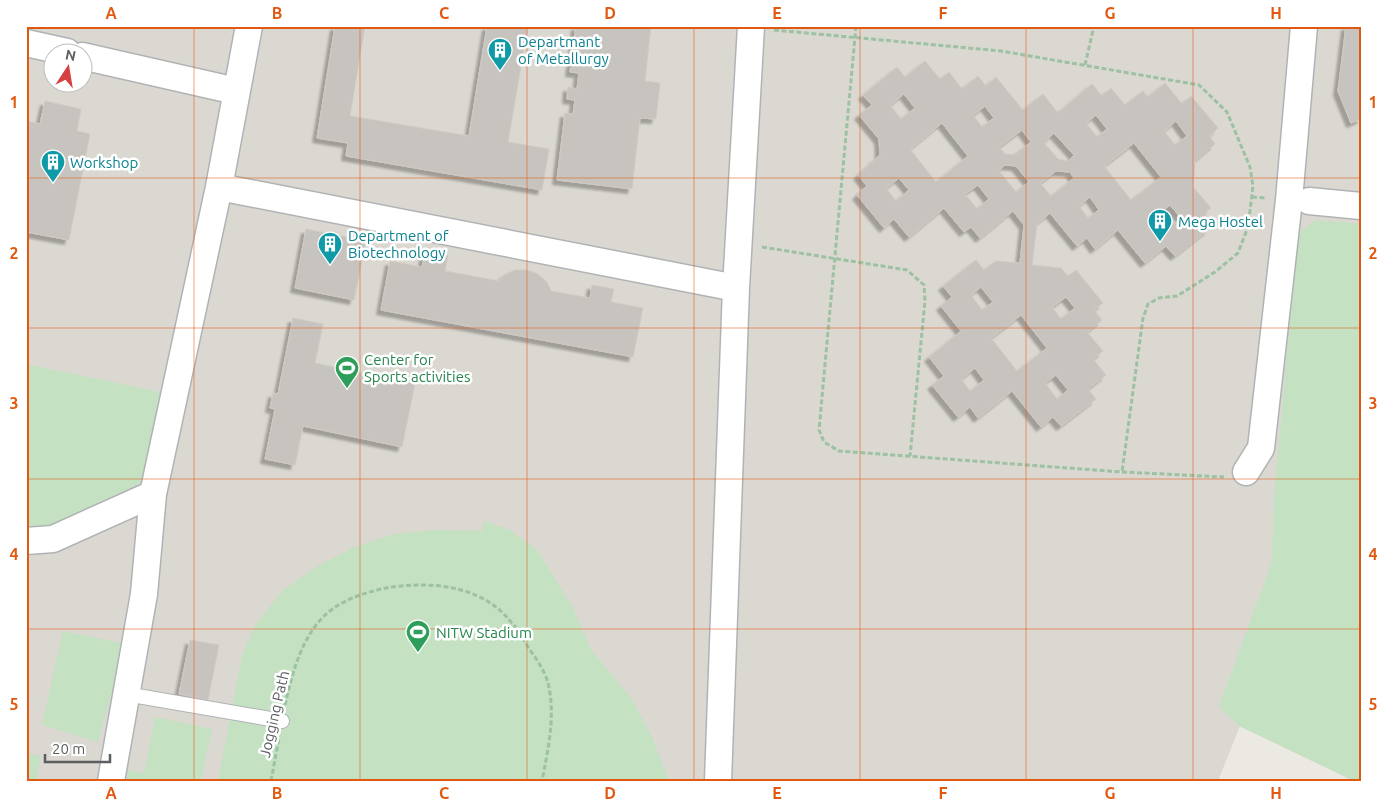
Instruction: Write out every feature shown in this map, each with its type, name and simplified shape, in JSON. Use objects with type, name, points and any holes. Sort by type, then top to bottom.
[{"type":"street","points":[[111,781],[144,594],[153,494],[219,186],[249,26]]},
{"type":"street","points":[[1246,472],[1261,448],[1289,200],[1304,26]]},
{"type":"street","points":[[718,781],[736,288],[751,27]]},
{"type":"street","points":[[26,43],[42,47]]},
{"type":"street","points":[[92,58],[236,91]]},
{"type":"street","points":[[219,186],[736,288]]},
{"type":"street","points":[[1309,201],[1361,206]]},
{"type":"street","points":[[26,541],[53,539],[153,494]]},
{"type":"lane","points":[[126,694],[282,721]]},
{"type":"path","points":[[856,26],[819,430],[824,442],[839,451],[1122,472],[1218,478],[1246,472]]},
{"type":"path","points":[[1085,64],[1094,26]]},
{"type":"path","points":[[751,27],[1001,51],[1085,64],[1199,85],[1227,112],[1250,167],[1253,186],[1248,227],[1238,253],[1215,272],[1177,296],[1159,298],[1148,304],[1144,318],[1122,472]]},
{"type":"path","points":[[738,243],[907,270],[924,285],[925,301],[910,456]]},
{"type":"path","name":"Jogging Path","points":[[271,781],[288,689],[308,636],[324,616],[343,602],[368,592],[422,583],[449,586],[489,603],[510,620],[533,654],[548,682],[552,728],[542,781]]},
{"type":"shaded area","points":[[26,26],[1361,26],[1361,781],[1354,781],[1240,726],[1218,781],[26,781]]},
{"type":"green space","points":[[1315,220],[1361,224],[1361,781],[1354,781],[1239,726],[1219,707],[1272,562],[1274,498],[1298,234]]},
{"type":"green space","points":[[26,364],[174,395],[153,494],[26,534]]},
{"type":"green space","name":"NITW Stadium","points":[[484,521],[510,530],[538,551],[573,608],[591,650],[631,698],[652,737],[669,781],[218,781],[242,655],[256,624],[283,590],[318,566],[354,547],[394,534],[436,530],[482,531]]},
{"type":"green space","points":[[63,631],[125,644],[98,742],[42,725]]},
{"type":"green space","points":[[155,717],[212,729],[201,781],[124,781],[127,770],[144,773]]},
{"type":"green space","points":[[26,753],[41,756],[36,781],[26,781]]},
{"type":"building","name":"Departmant of Metallurgy","points":[[335,26],[365,26],[350,116],[469,136],[487,26],[528,26],[508,142],[549,149],[542,190],[346,156],[348,143],[317,138]]},
{"type":"building","points":[[576,26],[651,26],[645,81],[660,83],[656,119],[640,118],[632,189],[557,180],[565,113],[573,114],[575,100],[567,99],[568,87],[577,89],[579,73],[570,72]]},
{"type":"building","points":[[1346,26],[1361,26],[1361,119],[1351,123],[1338,91]]},
{"type":"building","name":"Mega Hostel","points":[[925,61],[940,79],[949,72],[962,89],[978,76],[986,86],[996,77],[1023,110],[1043,94],[1058,113],[1092,84],[1102,96],[1111,88],[1125,105],[1143,91],[1148,97],[1165,83],[1182,104],[1191,96],[1218,128],[1209,136],[1215,144],[1193,162],[1195,165],[1193,187],[1211,208],[1199,218],[1209,229],[1175,256],[1166,246],[1145,263],[1118,230],[1095,249],[1087,238],[1077,246],[1050,213],[1037,224],[1032,265],[1061,268],[1068,276],[1076,270],[1103,303],[1094,310],[1102,320],[1087,332],[1103,351],[1093,359],[1106,375],[1088,389],[1096,399],[1061,426],[1053,417],[1041,427],[1012,391],[978,418],[970,407],[958,417],[932,385],[944,376],[929,357],[961,331],[941,306],[952,297],[943,286],[976,260],[984,270],[996,261],[1020,263],[1024,225],[1013,211],[980,238],[971,227],[964,232],[944,208],[909,237],[894,219],[884,228],[857,195],[867,186],[858,175],[880,155],[879,139],[859,115],[872,105],[863,95],[897,67],[905,77]],"holes":[[[904,94],[915,108],[901,119],[890,105]],[[985,106],[994,118],[982,127],[973,115]],[[1096,115],[1107,129],[1097,137],[1086,123]],[[1176,121],[1187,136],[1175,145],[1164,131]],[[942,123],[968,156],[936,182],[910,149]],[[1022,130],[1031,142],[1014,155],[1005,154],[999,147]],[[1054,133],[1074,155],[1068,161],[1058,159],[1044,143]],[[1134,143],[1161,177],[1131,200],[1104,166]],[[1005,165],[1016,166],[1029,182],[1016,192],[999,171]],[[1056,171],[1070,172],[1074,178],[1051,196],[1040,183]],[[899,178],[909,190],[896,201],[886,188]],[[978,185],[989,199],[977,209],[965,194]],[[1090,197],[1099,210],[1088,218],[1079,206]],[[1170,205],[1181,218],[1169,228],[1158,214]],[[981,287],[993,302],[982,310],[971,295]],[[1066,297],[1075,308],[1061,319],[1052,307]],[[1021,315],[1047,348],[1017,371],[991,338]],[[975,368],[984,380],[970,391],[961,379]],[[1056,375],[1068,390],[1057,399],[1045,383]]]},
{"type":"building","name":"Workshop","points":[[45,101],[81,109],[77,131],[90,134],[69,240],[26,232],[26,121],[40,124]]},
{"type":"building","name":"Department of Biotechnology","points":[[306,229],[366,241],[354,300],[295,288]]},
{"type":"building","points":[[425,252],[448,256],[445,271],[499,281],[504,275],[515,270],[527,270],[538,274],[547,282],[551,291],[590,298],[592,285],[614,289],[611,302],[643,308],[633,357],[381,310],[390,261],[422,267]]},
{"type":"building","name":"Center for Sports activities","points":[[293,318],[323,324],[315,363],[415,384],[402,447],[303,426],[295,465],[265,459],[275,409],[270,408],[273,393],[278,394]]},
{"type":"building","points":[[190,640],[219,645],[208,700],[179,694]]},
{"type":"place","name":"Departmant of Metallurgy","points":[[500,71]]},
{"type":"place","name":"Workshop","points":[[53,183]]},
{"type":"place","name":"Mega Hostel","points":[[1160,242]]},
{"type":"place","name":"Department of Biotechnology","points":[[330,265]]},
{"type":"place","name":"Center for Sports activities","points":[[347,389]]},
{"type":"place","name":"NITW Stadium","points":[[418,653]]}]
